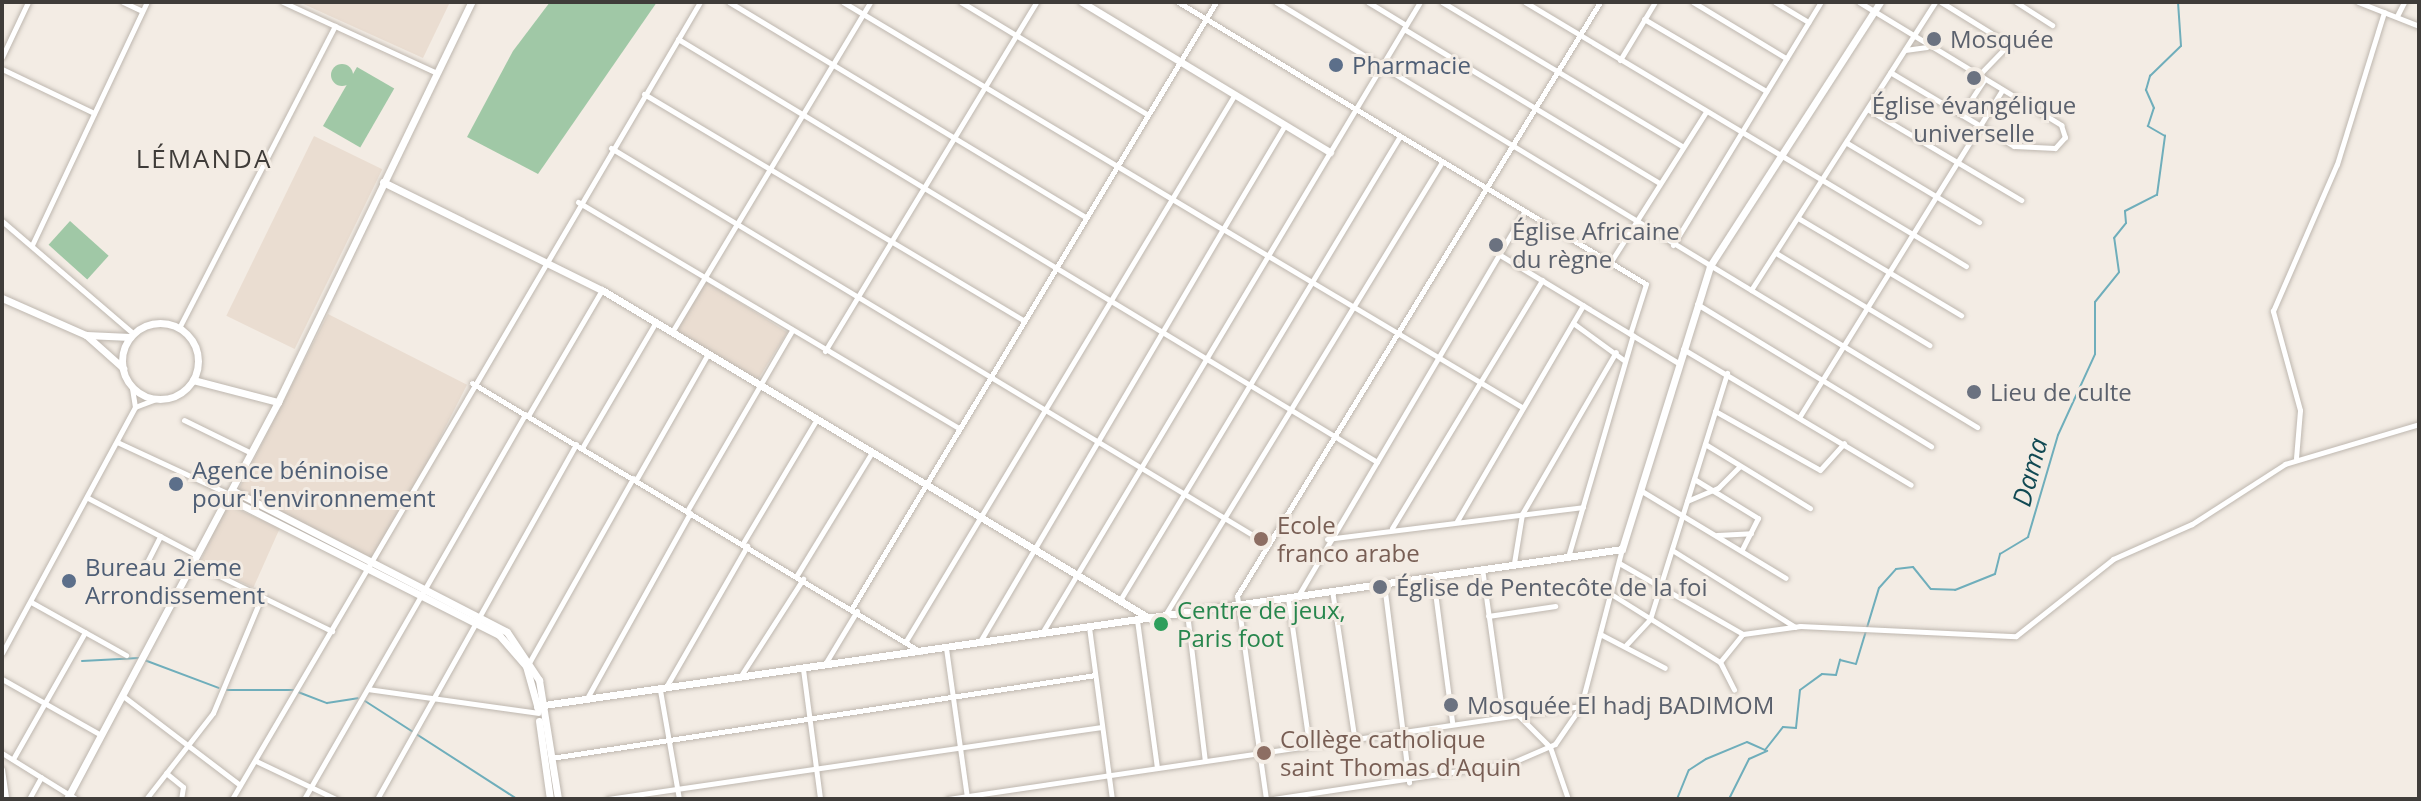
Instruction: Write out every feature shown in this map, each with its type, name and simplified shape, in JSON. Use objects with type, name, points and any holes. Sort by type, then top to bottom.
[{"type":"street","points":[[2,57],[28,2]]},
{"type":"street","points":[[123,2],[142,11]]},
{"type":"street","points":[[32,245],[147,2]]},
{"type":"street","points":[[283,2],[437,73]]},
{"type":"street","points":[[2,753],[71,798],[278,402],[471,2]]},
{"type":"street","points":[[232,799],[578,202],[700,2]]},
{"type":"street","points":[[729,2],[1086,217]]},
{"type":"street","points":[[843,2],[1173,198],[1477,384],[1522,407]]},
{"type":"street","points":[[672,332],[870,2]]},
{"type":"street","points":[[961,2],[1148,115]]},
{"type":"street","points":[[825,351],[1036,2]]},
{"type":"street","points":[[1082,2],[1330,152]]},
{"type":"street","points":[[1178,2],[1648,286],[1631,335],[1568,558]]},
{"type":"street","points":[[824,665],[924,484],[1216,2]]},
{"type":"street","points":[[1276,2],[1977,427]]},
{"type":"street","points":[[1368,2],[1659,183]]},
{"type":"street","points":[[1042,634],[1420,2]]},
{"type":"street","points":[[1442,2],[1683,147]]},
{"type":"street","points":[[1525,2],[1966,266]]},
{"type":"street","points":[[1266,799],[1235,606],[1269,545],[1600,2]]},
{"type":"street","points":[[1620,60],[1655,2]]},
{"type":"street","points":[[1693,2],[1786,58]]},
{"type":"street","points":[[1775,2],[1808,22]]},
{"type":"street","points":[[1673,245],[1821,2]]},
{"type":"street","points":[[1859,2],[1878,6],[1928,47],[2061,125],[2063,143],[2018,147],[1890,72]]},
{"type":"street","points":[[1751,290],[1869,110],[1935,2]]},
{"type":"street","points":[[1941,2],[2009,44],[1980,78],[1961,115]]},
{"type":"street","points":[[2016,2],[2052,25]]},
{"type":"street","points":[[2358,2],[2419,26]]},
{"type":"street","points":[[2397,16],[2404,2]]},
{"type":"street","points":[[1273,799],[1409,782],[1511,763],[1550,747],[1581,706],[1639,489],[1710,266],[1878,6]]},
{"type":"street","points":[[2295,459],[2301,418],[2273,311],[2337,164],[2384,12]]},
{"type":"street","points":[[1644,19],[1766,91]]},
{"type":"street","points":[[179,328],[335,26]]},
{"type":"street","points":[[678,39],[1377,462]]},
{"type":"street","points":[[1905,50],[1928,47]]},
{"type":"street","points":[[2,69],[94,113]]},
{"type":"street","points":[[1800,416],[2002,90]]},
{"type":"street","points":[[644,94],[1023,320]]},
{"type":"street","points":[[906,641],[1235,94]]},
{"type":"street","points":[[1869,110],[2021,200]]},
{"type":"street","points":[[1610,263],[1706,112]]},
{"type":"street","points":[[980,643],[1285,125]]},
{"type":"street","points":[[1119,601],[1400,136]]},
{"type":"street","points":[[1847,143],[1979,222]]},
{"type":"street","points":[[611,148],[1269,545]]},
{"type":"street","points":[[1165,616],[1227,520],[1442,162]]},
{"type":"street","points":[[383,182],[602,290],[1149,618]]},
{"type":"street","points":[[578,202],[958,428]]},
{"type":"street","points":[[1309,743],[1293,598],[1525,211]]},
{"type":"street","points":[[1798,218],[1961,315]]},
{"type":"street","points":[[2,221],[132,336]]},
{"type":"street","points":[[1776,253],[1929,345]]},
{"type":"street","points":[[1500,255],[1678,363]]},
{"type":"street","points":[[1392,528],[1542,280]]},
{"type":"street","points":[[304,799],[602,290]]},
{"type":"street","points":[[2,298],[86,335],[123,368],[132,387],[135,407],[2,653]]},
{"type":"street","points":[[1696,303],[1931,446]]},
{"type":"street","points":[[1456,522],[1583,305]]},
{"type":"street","points":[[582,448],[656,322]]},
{"type":"street","points":[[86,335],[132,336],[155,323],[179,328],[194,344],[198,365],[193,380],[177,395],[135,407]]},
{"type":"street","points":[[1573,323],[1625,361]]},
{"type":"street","points":[[585,701],[792,331]]},
{"type":"street","points":[[123,368],[132,336]]},
{"type":"street","points":[[1682,348],[1911,485]]},
{"type":"street","points":[[1514,563],[1522,514],[1616,352]]},
{"type":"street","points":[[530,661],[708,354]]},
{"type":"street","points":[[198,365],[212,379]]},
{"type":"street","points":[[1626,645],[1650,619],[1727,373]]},
{"type":"street","points":[[193,380],[212,379],[278,402]]},
{"type":"street","points":[[472,383],[921,652]]},
{"type":"street","points":[[132,387],[156,399]]},
{"type":"street","points":[[1715,411],[1820,470],[1844,443]]},
{"type":"street","points":[[679,799],[663,689],[817,419]]},
{"type":"street","points":[[184,420],[251,453]]},
{"type":"street","points":[[1619,563],[1661,582],[1743,634],[1795,627],[2016,636],[2113,559],[2192,524],[2295,459],[2419,424]]},
{"type":"street","points":[[117,442],[479,617],[530,661],[558,799]]},
{"type":"street","points":[[377,799],[576,444]]},
{"type":"street","points":[[1705,444],[1810,508]]},
{"type":"street","points":[[739,678],[872,452]]},
{"type":"street","points":[[1687,501],[1712,490],[1740,466]]},
{"type":"street","points":[[1694,479],[1758,518],[1742,550]]},
{"type":"street","points":[[1639,489],[1786,578]]},
{"type":"street","points":[[88,498],[262,596],[332,631]]},
{"type":"street","points":[[1327,539],[1392,528],[1583,507]]},
{"type":"street","points":[[1717,535],[1752,533]]},
{"type":"street","points":[[144,568],[160,536]]},
{"type":"street","points":[[368,689],[433,700],[539,709],[1293,598],[1482,567],[1622,549]]},
{"type":"street","points":[[1672,550],[1795,627]]},
{"type":"street","points":[[1482,567],[1503,717]]},
{"type":"street","points":[[1433,576],[1452,722]]},
{"type":"street","points":[[1384,584],[1409,782]]},
{"type":"street","points":[[1332,590],[1354,736]]},
{"type":"street","points":[[1611,594],[1720,662],[1734,690]]},
{"type":"street","points":[[146,799],[190,744],[216,705],[262,596]]},
{"type":"street","points":[[31,602],[126,655]]},
{"type":"street","points":[[1488,616],[1555,606]]},
{"type":"street","points":[[1187,613],[1205,761]]},
{"type":"street","points":[[479,617],[519,655],[539,709],[550,799]]},
{"type":"street","points":[[1137,620],[1157,768]]},
{"type":"street","points":[[1089,627],[1112,799]]},
{"type":"street","points":[[13,759],[85,632]]},
{"type":"street","points":[[1600,634],[1665,668]]},
{"type":"street","points":[[1720,662],[1743,634]]},
{"type":"street","points":[[946,648],[967,798]]},
{"type":"street","points":[[803,669],[820,799]]},
{"type":"street","points":[[551,758],[1095,675]]},
{"type":"street","points":[[2,679],[102,735]]},
{"type":"street","points":[[123,696],[240,785]]},
{"type":"street","points":[[948,799],[1257,754],[1354,736],[1581,706]]},
{"type":"street","points":[[1519,716],[1550,747],[1568,799]]},
{"type":"street","points":[[608,799],[1102,727]]},
{"type":"street","points":[[256,761],[336,799]]},
{"type":"street","points":[[2,769],[6,799]]},
{"type":"street","points":[[166,773],[183,787],[181,799]]},
{"type":"street","points":[[29,799],[41,777]]},
{"type":"shaded area","points":[[299,2],[450,2],[423,58]]},
{"type":"shaded area","points":[[314,136],[382,169],[295,349],[226,316]]},
{"type":"shaded area","points":[[705,281],[787,332],[757,382],[674,330]]},
{"type":"shaded area","points":[[328,314],[467,385],[377,561],[238,490]]},
{"type":"shaded area","points":[[226,504],[280,528],[253,587],[200,563]]},
{"type":"green space","points":[[550,2],[657,2],[538,174],[467,137],[513,51]]},
{"type":"green space","points":[[338,64],[346,64],[353,75],[346,86],[338,86],[331,79],[331,71]]},
{"type":"green space","points":[[357,67],[394,88],[360,147],[323,126]]},
{"type":"green space","points":[[70,221],[109,256],[87,280],[49,245]]},
{"type":"waterway","name":"Dama","points":[[1677,799],[1689,770],[1706,759],[1747,742],[1765,750],[1783,727],[1796,728],[1800,690],[1822,674],[1836,675],[1840,660],[1856,664],[1879,588],[1896,569],[1913,567],[1931,589],[1955,590],[1995,574],[2000,554],[2028,537],[2058,435],[2095,354],[2095,302],[2119,272],[2114,238],[2126,223],[2125,211],[2157,195],[2165,136],[2148,126],[2154,108],[2146,90],[2150,76],[2181,46],[2178,2]]},
{"type":"waterway","points":[[82,661],[139,658],[219,688]]},
{"type":"waterway","points":[[227,690],[293,690]]},
{"type":"waterway","points":[[298,692],[327,703],[358,698]]},
{"type":"waterway","points":[[365,701],[517,799]]},
{"type":"waterway","points":[[1729,799],[1749,759],[1767,751]]},
{"type":"place","name":"Mosquée","points":[[1934,39]]},
{"type":"place","name":"Pharmacie","points":[[1336,65]]},
{"type":"place","name":"Église évangélique universelle","points":[[1974,78]]},
{"type":"place","name":"Église Africaine du règne","points":[[1496,245]]},
{"type":"place","name":"Lieu de culte","points":[[1974,392]]},
{"type":"place","name":"Agence béninoise pour l'environnement","points":[[176,484]]},
{"type":"place","name":"Ecole franco arabe","points":[[1261,539]]},
{"type":"place","name":"Bureau 2ieme Arrondissement","points":[[69,581]]},
{"type":"place","name":"Église de Pentecôte de la foi","points":[[1380,587]]},
{"type":"place","name":"Centre de jeux, Paris foot","points":[[1161,624]]},
{"type":"place","name":"Mosquée El hadj BADIMOM","points":[[1451,705]]},
{"type":"place","name":"Collège catholique saint Thomas d'Aquin","points":[[1264,753]]},
{"type":"district","name":"LÉMANDA","points":[[204,159]]}]
